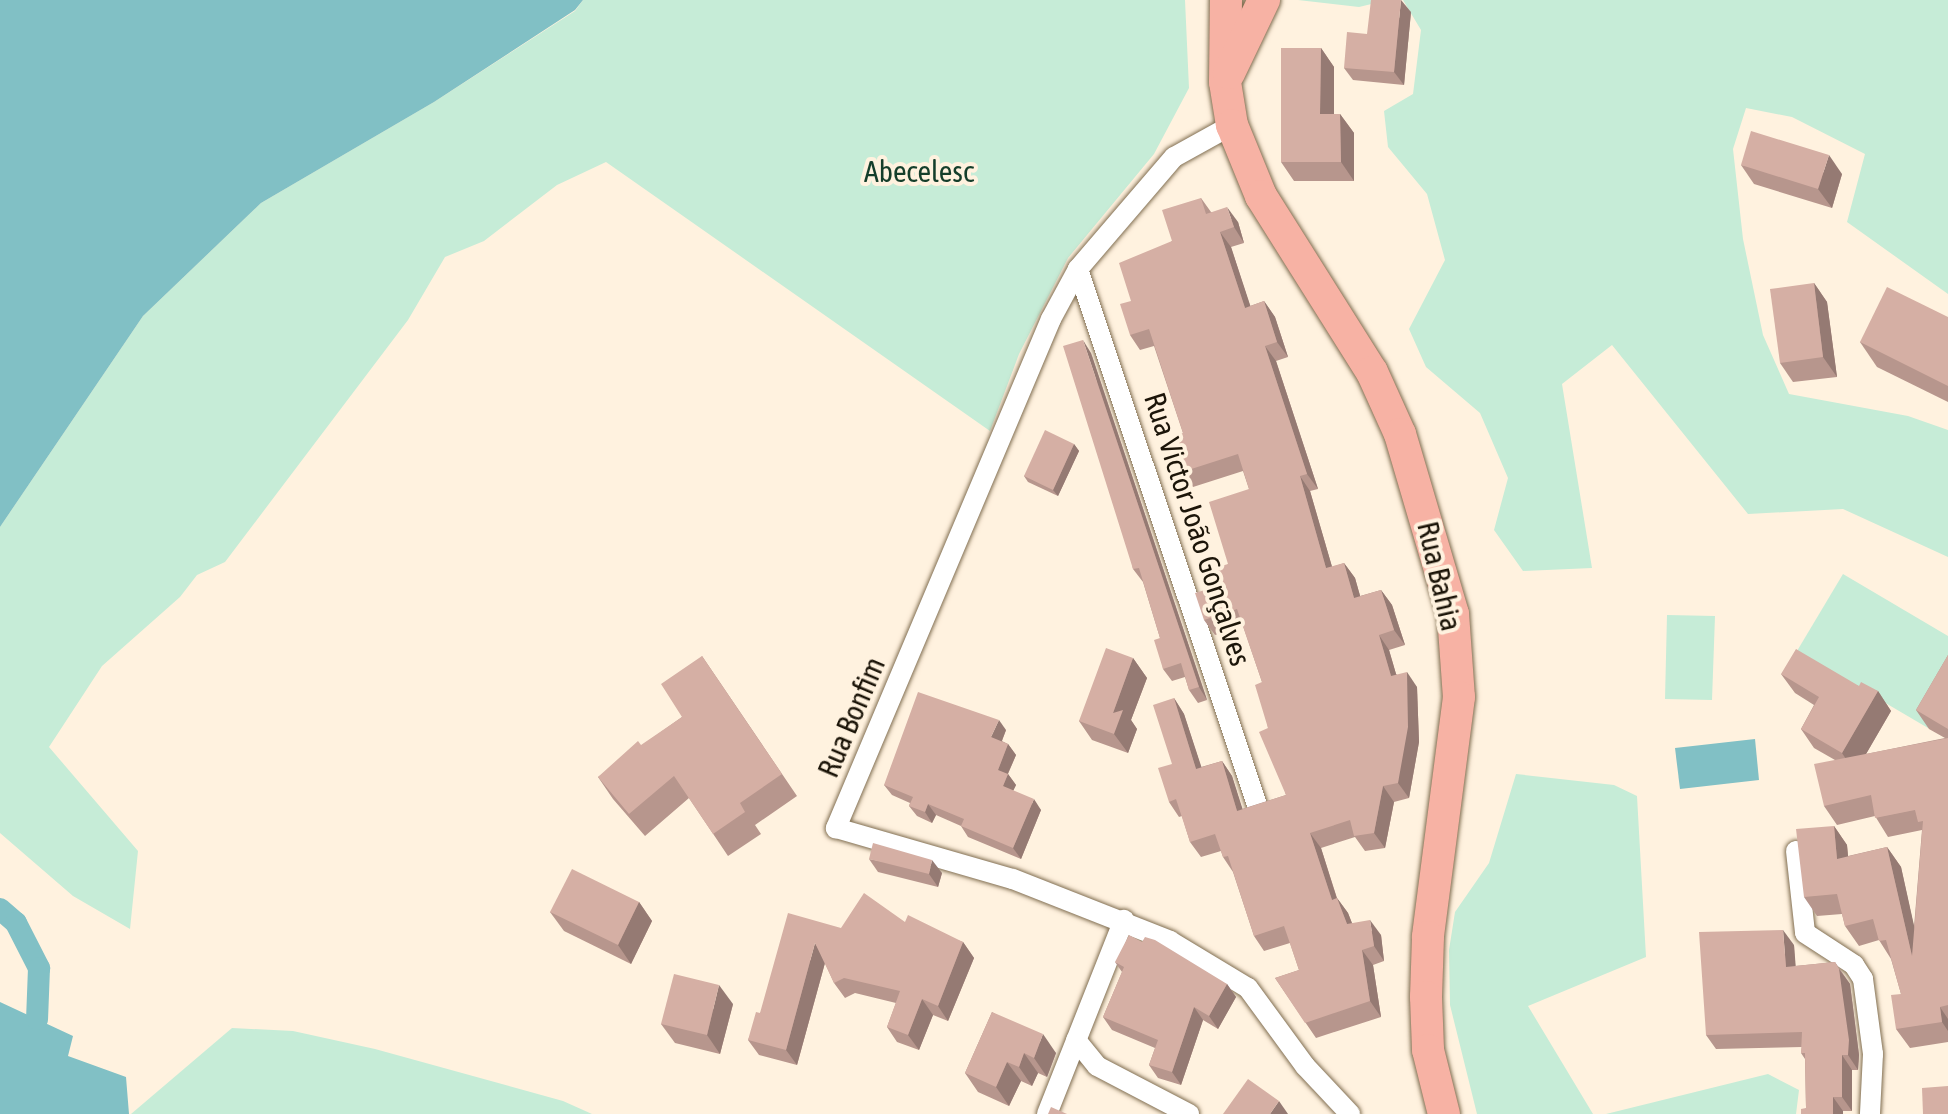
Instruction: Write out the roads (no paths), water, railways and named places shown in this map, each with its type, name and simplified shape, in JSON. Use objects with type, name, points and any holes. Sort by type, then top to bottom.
[{"type":"main road","name":"Rua Bahia","points":[[1226,0],[1225,82],[1232,125],[1260,196],[1372,372],[1400,434],[1454,614],[1459,698],[1428,937],[1426,982],[1428,1050],[1444,1114]]},
{"type":"main road","points":[[1225,82],[1264,0]]},
{"type":"street","name":"Rua Bonfim","points":[[1232,125],[1174,157],[1078,269],[1051,319],[836,828],[1013,879],[1124,920],[1248,988],[1305,1066],[1350,1114]]},
{"type":"street","name":"Rua Victor João Gonçalves","points":[[1078,269],[1258,808]]},
{"type":"street","points":[[1796,851],[1805,933],[1854,965],[1863,979],[1873,1054],[1870,1114]]},
{"type":"street","points":[[1048,1114],[1124,920]]},
{"type":"street","points":[[1076,1040],[1097,1066],[1189,1114]]},
{"type":"water","points":[[0,0],[583,0],[575,10],[434,102],[261,203],[143,316],[0,527]]},
{"type":"water","points":[[1755,739],[1759,780],[1680,789],[1675,748]]},
{"type":"water","points":[[0,1002],[73,1036],[68,1056],[126,1077],[129,1114],[0,1114]]},
{"type":"waterway","points":[[0,909],[16,923],[39,968],[37,1019]]},
{"type":"park label","name":"Abecelesc","points":[[919,171]]}]
